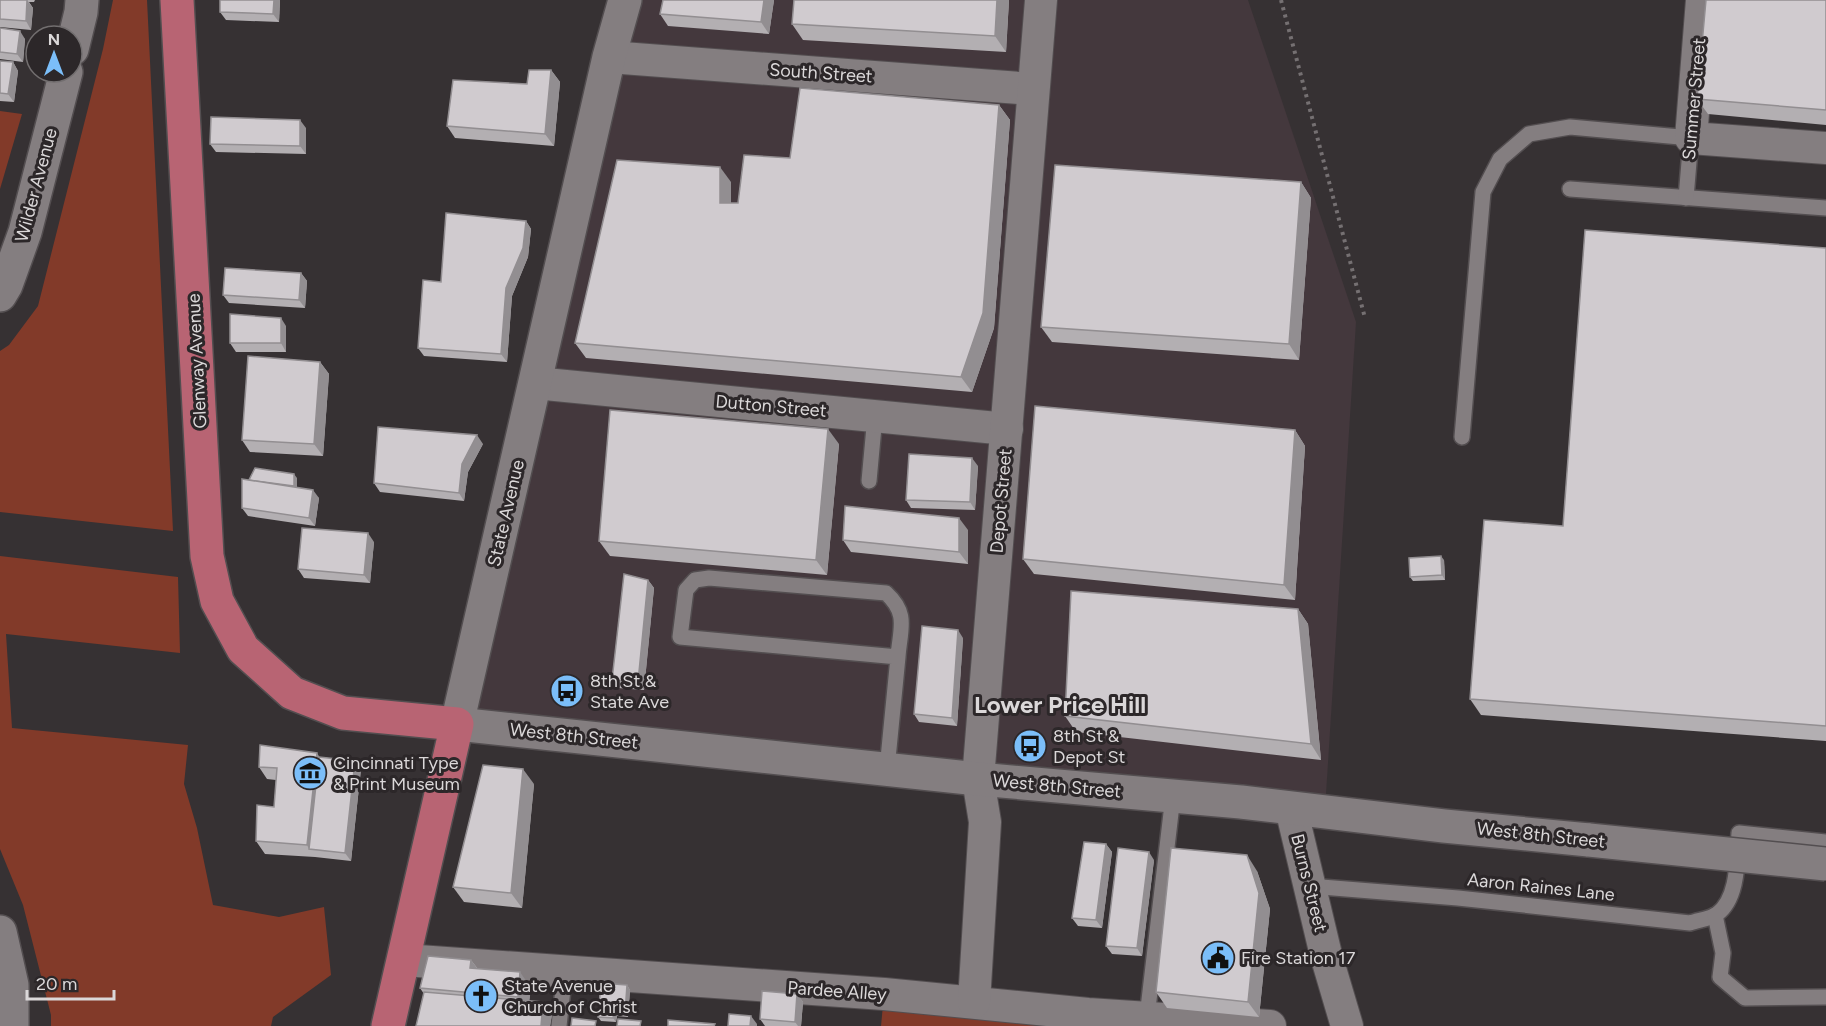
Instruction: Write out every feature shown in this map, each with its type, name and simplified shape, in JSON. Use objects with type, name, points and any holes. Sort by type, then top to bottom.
[{"type":"main road","points":[[78,24],[82,0]]},
{"type":"main road","name":"Glenway Avenue","points":[[177,0],[207,556],[217,601],[243,649],[292,693]]},
{"type":"main road","name":"State Avenue","points":[[388,1026],[609,57],[625,0]]},
{"type":"main road","name":"Wilder Avenue","points":[[0,295],[26,232],[63,84]]},
{"type":"main road","name":"West 8th Street","points":[[292,693],[343,713],[428,720],[978,780],[1173,796],[1826,864]]},
{"type":"main road","points":[[0,932],[12,985],[12,1026]]},
{"type":"street","name":"Depot Street","points":[[974,1002],[985,822],[978,780],[1041,0]]},
{"type":"street","name":"Summer Street","points":[[1691,138],[1702,0]]},
{"type":"street","name":"South Street","points":[[609,57],[1033,89]]},
{"type":"street","points":[[1691,138],[1826,148]]},
{"type":"street","name":"Dutton Street","points":[[535,383],[1007,429]]},
{"type":"street","name":"Burns Street","points":[[1291,808],[1326,955],[1347,1026]]},
{"type":"street","name":"Pardee Alley","points":[[404,960],[1269,1026]]},
{"type":"lane","points":[[1462,437],[1483,192],[1500,159],[1529,134],[1570,127],[1691,138]]},
{"type":"lane","name":"Summer Street","points":[[1686,198],[1691,138]]},
{"type":"lane","points":[[1570,189],[1826,208]]},
{"type":"lane","points":[[870,481],[875,416]]},
{"type":"lane","points":[[887,769],[898,657],[902,614],[897,603],[886,593],[709,578],[695,580],[686,590],[680,637],[898,657]]},
{"type":"lane","points":[[1147,1017],[1173,796]]},
{"type":"lane","points":[[1826,842],[1739,833],[1736,869],[1728,902],[1715,915],[1722,953],[1720,977],[1745,998],[1826,997]]},
{"type":"lane","points":[[1736,869],[1826,878]]},
{"type":"lane","name":"Aaron Raines Lane","points":[[1309,886],[1458,898],[1690,923],[1715,915]]},
{"type":"lane","points":[[559,1026],[565,971]]},
{"type":"path","points":[[1281,0],[1365,318]]},
{"type":"shaded area","points":[[113,0],[147,0],[173,531],[0,512],[0,351],[9,345],[38,306],[103,49]]},
{"type":"shaded area","points":[[625,0],[1248,0],[1356,322],[1325,810],[457,724]]},
{"type":"shaded area","points":[[0,111],[22,114],[0,189]]},
{"type":"shaded area","points":[[0,556],[178,577],[180,653],[6,634],[12,728],[188,745],[184,784],[197,828],[213,905],[279,917],[324,907],[331,975],[273,1017],[271,1026],[51,1026],[51,1015],[23,905],[0,849]]},
{"type":"shaded area","points":[[884,994],[1057,1026],[881,1026]]},
{"type":"building","points":[[0,0],[27,0],[26,21],[0,19]]},
{"type":"building","points":[[220,0],[274,0],[273,14],[220,12]]},
{"type":"building","points":[[663,0],[764,0],[761,22],[660,14]]},
{"type":"building","points":[[794,0],[997,0],[995,36],[792,24]]},
{"type":"building","points":[[1706,0],[1826,0],[1826,110],[1697,99]]},
{"type":"building","points":[[0,28],[20,31],[17,54],[0,52]]},
{"type":"building","points":[[0,61],[13,62],[8,94],[0,93]]},
{"type":"building","points":[[529,70],[551,70],[545,134],[447,126],[453,80],[527,84]]},
{"type":"building","points":[[800,88],[999,105],[983,313],[961,377],[575,343],[617,160],[720,167],[720,203],[738,203],[744,155],[790,158]]},
{"type":"building","points":[[211,117],[300,120],[300,146],[210,144]]},
{"type":"building","points":[[1055,165],[1301,182],[1289,344],[1041,327]]},
{"type":"building","points":[[446,213],[526,221],[523,248],[506,288],[501,354],[418,348],[423,280],[441,282]]},
{"type":"building","points":[[1585,230],[1826,248],[1826,726],[1470,699],[1484,520],[1563,526]]},
{"type":"building","points":[[225,268],[301,273],[299,300],[223,295]]},
{"type":"building","points":[[230,314],[281,318],[281,343],[230,343]]},
{"type":"building","points":[[248,356],[320,362],[314,444],[242,440]]},
{"type":"building","points":[[1035,406],[1295,430],[1284,585],[1023,559]]},
{"type":"building","points":[[610,410],[828,429],[816,560],[599,541]]},
{"type":"building","points":[[378,427],[477,435],[462,464],[459,493],[374,483]]},
{"type":"building","points":[[909,454],[972,458],[970,502],[906,500]]},
{"type":"building","points":[[255,468],[294,474],[294,486],[249,480]]},
{"type":"building","points":[[242,479],[313,490],[309,518],[242,508]]},
{"type":"building","points":[[845,506],[959,518],[959,552],[843,540]]},
{"type":"building","points":[[302,528],[368,533],[364,575],[298,569]]},
{"type":"building","points":[[1441,556],[1442,575],[1410,577],[1409,558]]},
{"type":"building","points":[[624,574],[648,580],[638,682],[612,680]]},
{"type":"building","points":[[1071,591],[1298,609],[1311,744],[1065,716]]},
{"type":"building","points":[[922,626],[958,630],[952,718],[914,714]]},
{"type":"building","points":[[260,745],[317,753],[307,845],[256,841],[257,805],[274,807],[277,768],[259,767]]},
{"type":"building","points":[[319,757],[355,761],[345,853],[309,849]]},
{"type":"building","points":[[483,765],[523,769],[511,893],[453,887]]},
{"type":"building","points":[[1084,842],[1106,844],[1096,920],[1072,918]]},
{"type":"building","points":[[1118,848],[1149,852],[1137,948],[1106,946]]},
{"type":"building","name":"Fire Station 17","points":[[1171,848],[1247,855],[1259,893],[1248,1002],[1156,992]]},
{"type":"building","points":[[428,956],[471,960],[470,968],[520,972],[518,997],[420,988]]},
{"type":"building","points":[[601,983],[627,985],[625,1013],[614,1012],[613,1018],[598,1017]]},
{"type":"building","points":[[762,991],[797,994],[795,1022],[760,1019]]},
{"type":"building","points":[[424,992],[543,1002],[541,1026],[416,1026]]},
{"type":"building","points":[[729,1014],[751,1016],[750,1026],[728,1026]]},
{"type":"building","points":[[572,1018],[596,1021],[595,1026],[571,1026]]},
{"type":"building","points":[[618,1019],[641,1021],[640,1026],[617,1026]]},
{"type":"building","points":[[668,1020],[715,1024],[714,1026],[668,1026]]},
{"type":"place","name":"8th St & State Ave","points":[[567,691]]},
{"type":"place","name":"8th St & Depot St","points":[[1030,746]]},
{"type":"place","name":"Cincinnati Type & Print Museum","points":[[310,773]]},
{"type":"place","name":"Fire Station 17","points":[[1218,958]]},
{"type":"place","name":"State Avenue Church of Christ","points":[[481,996]]},
{"type":"district","name":"Lower Price Hill","points":[[1060,705]]}]
